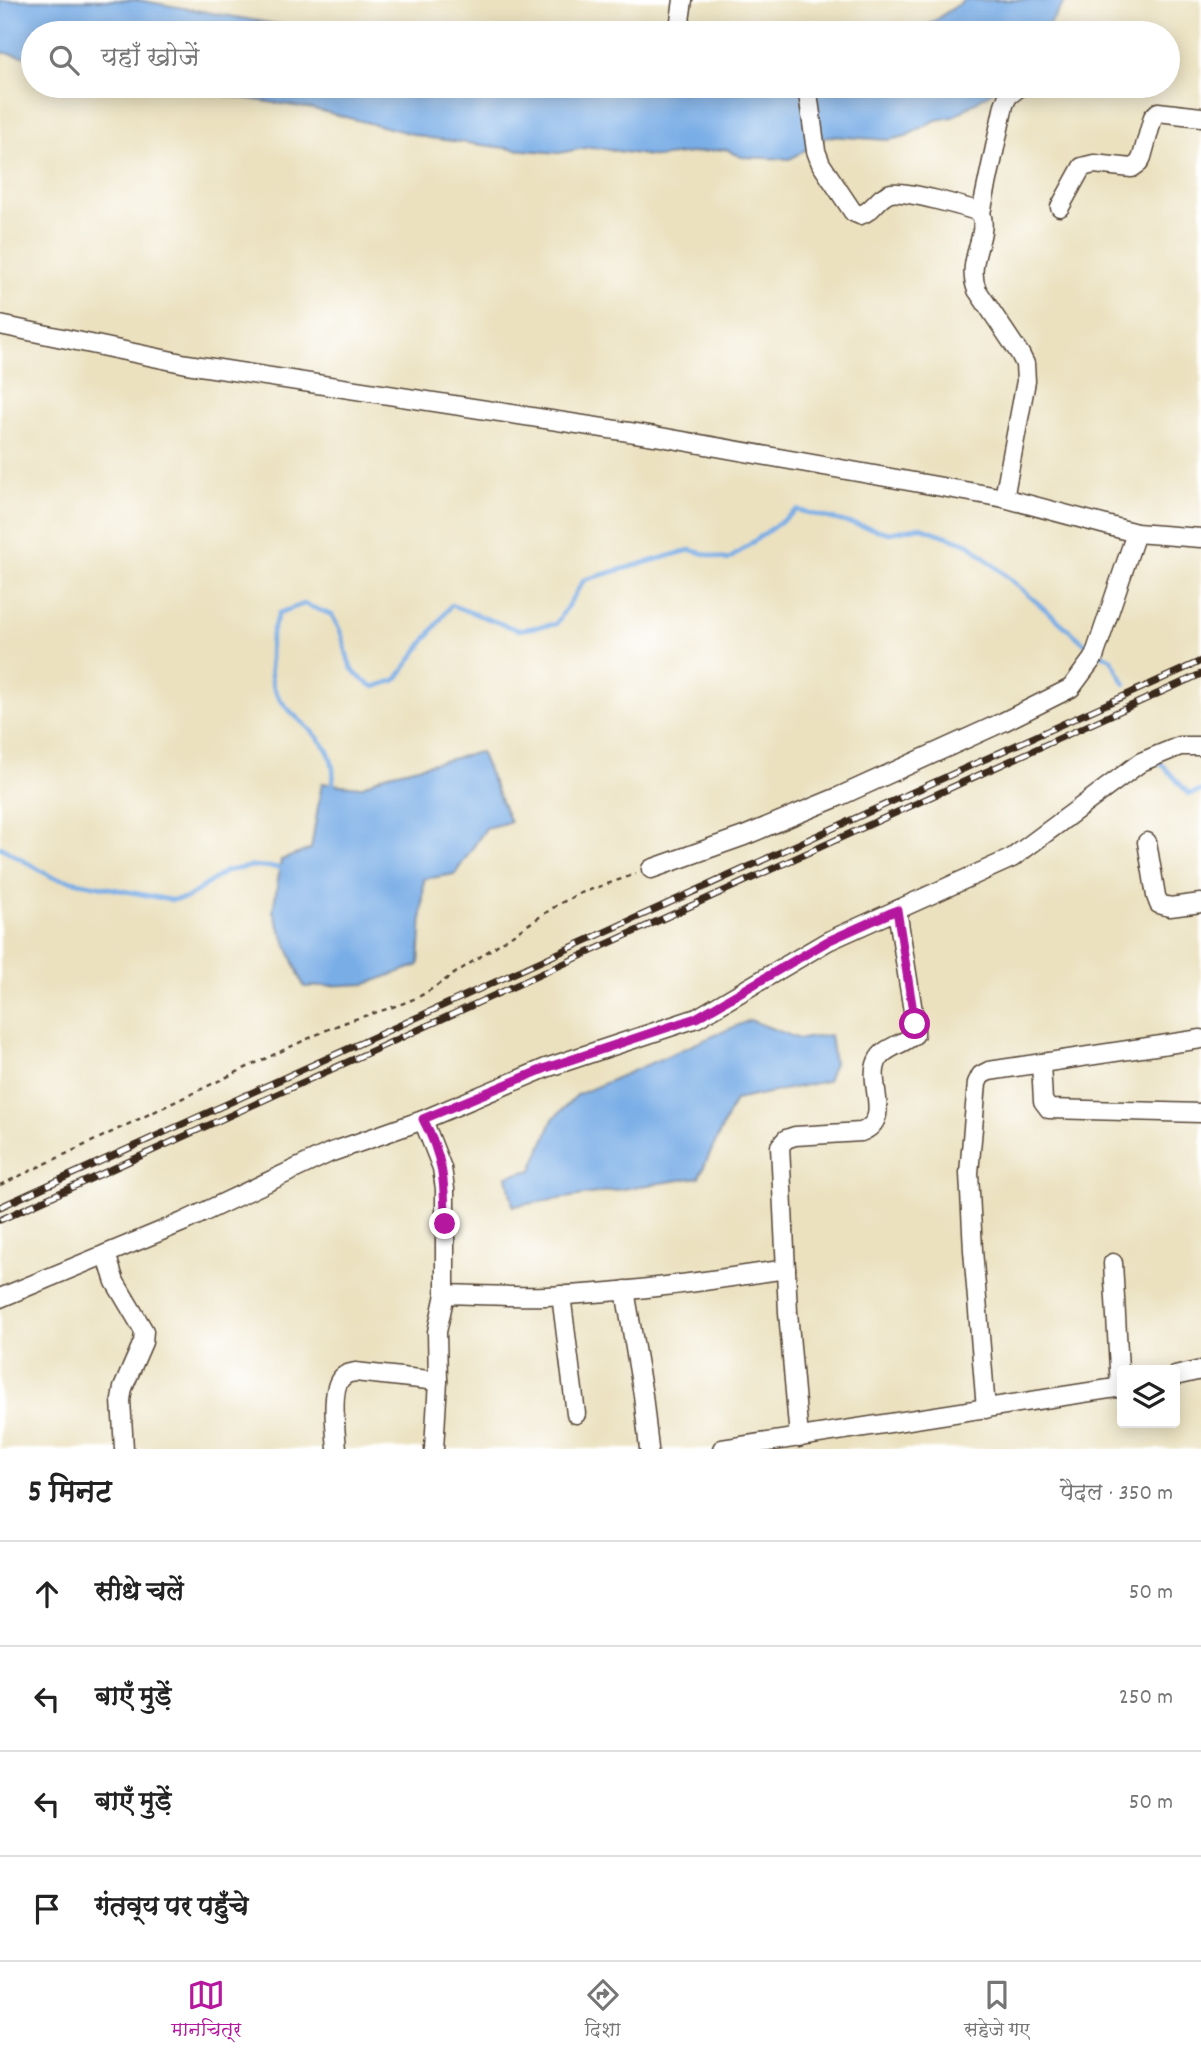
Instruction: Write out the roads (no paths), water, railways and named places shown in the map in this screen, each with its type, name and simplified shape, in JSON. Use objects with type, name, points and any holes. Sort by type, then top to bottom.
[{"type":"street","points":[[680,21],[683,0]]},
{"type":"street","points":[[809,98],[817,151],[824,171],[853,212],[860,215],[867,213],[892,192],[981,213]]},
{"type":"street","points":[[1004,498],[1026,381],[1025,364],[972,278],[983,226],[981,213],[1007,98]]},
{"type":"street","points":[[1060,207],[1082,167],[1094,164],[1132,168],[1139,163],[1153,117],[1158,111],[1201,117]]},
{"type":"street","points":[[0,325],[187,364],[655,436],[1004,498],[1136,533],[1201,538]]},
{"type":"street","points":[[652,869],[744,836],[838,797],[1071,688],[1097,649],[1136,533]]},
{"type":"street","points":[[0,1298],[183,1222],[329,1153],[423,1119],[546,1068],[696,1018],[828,941],[1012,858],[1141,762],[1180,746],[1201,746]]},
{"type":"street","points":[[1147,842],[1159,904],[1170,907],[1201,903]]},
{"type":"street","points":[[799,1438],[780,1146],[786,1139],[795,1136],[861,1132],[870,1129],[877,1114],[875,1068],[879,1058],[915,1034],[897,910]]},
{"type":"street","points":[[986,1409],[969,1173],[977,1083],[981,1075],[989,1071],[1201,1039]]},
{"type":"street","points":[[1041,1063],[1043,1101],[1049,1109],[1201,1113]]},
{"type":"street","points":[[423,1119],[442,1168],[445,1189],[445,1294],[437,1332],[438,1381],[434,1449]]},
{"type":"street","points":[[106,1254],[115,1282],[144,1331],[143,1342],[123,1388],[121,1400],[124,1449]]},
{"type":"street","points":[[1113,1263],[1120,1365]]},
{"type":"street","points":[[445,1294],[561,1295],[669,1287],[786,1269]]},
{"type":"street","points":[[625,1290],[643,1395],[649,1449]]},
{"type":"street","points":[[561,1295],[576,1414]]},
{"type":"street","points":[[1180,1375],[1201,1370]]},
{"type":"street","points":[[337,1449],[334,1397],[343,1376],[355,1372],[438,1381]]},
{"type":"street","points":[[722,1449],[799,1438],[825,1442],[986,1409],[1117,1388]]},
{"type":"water","points":[[0,0],[138,0],[258,21],[21,21],[21,56],[0,52]]},
{"type":"water","points":[[965,0],[1066,0],[1051,21],[934,21]]},
{"type":"water","points":[[243,98],[982,98],[953,117],[936,120],[906,136],[889,140],[828,136],[790,159],[741,157],[726,149],[657,157],[591,147],[559,153],[513,149],[429,138],[313,109]]},
{"type":"water","points":[[480,752],[510,822],[486,828],[455,874],[424,879],[419,965],[366,984],[304,987],[273,912],[281,860],[311,849],[322,783],[361,787],[385,775]]},
{"type":"water","points":[[750,1020],[799,1039],[830,1035],[834,1063],[827,1081],[735,1100],[699,1177],[513,1206],[507,1176],[532,1170],[553,1119],[577,1095]]},
{"type":"waterway","points":[[332,789],[333,770],[329,754],[322,742],[279,698],[272,683],[270,644],[279,613],[304,604],[332,615],[341,633],[351,666],[358,676],[374,687],[396,680],[451,605],[518,630],[556,624],[584,580],[690,550],[728,560],[797,510],[890,533],[920,527],[969,544],[1093,648]]},
{"type":"waterway","points":[[1100,653],[1111,659],[1125,684]]},
{"type":"waterway","points":[[1158,760],[1189,794],[1201,791]]},
{"type":"waterway","points":[[0,847],[52,877],[171,900],[187,898],[226,871],[254,866],[284,868]]},
{"type":"railway","points":[[0,1207],[1201,661]]},
{"type":"railway","points":[[0,1220],[1201,674]]}]
